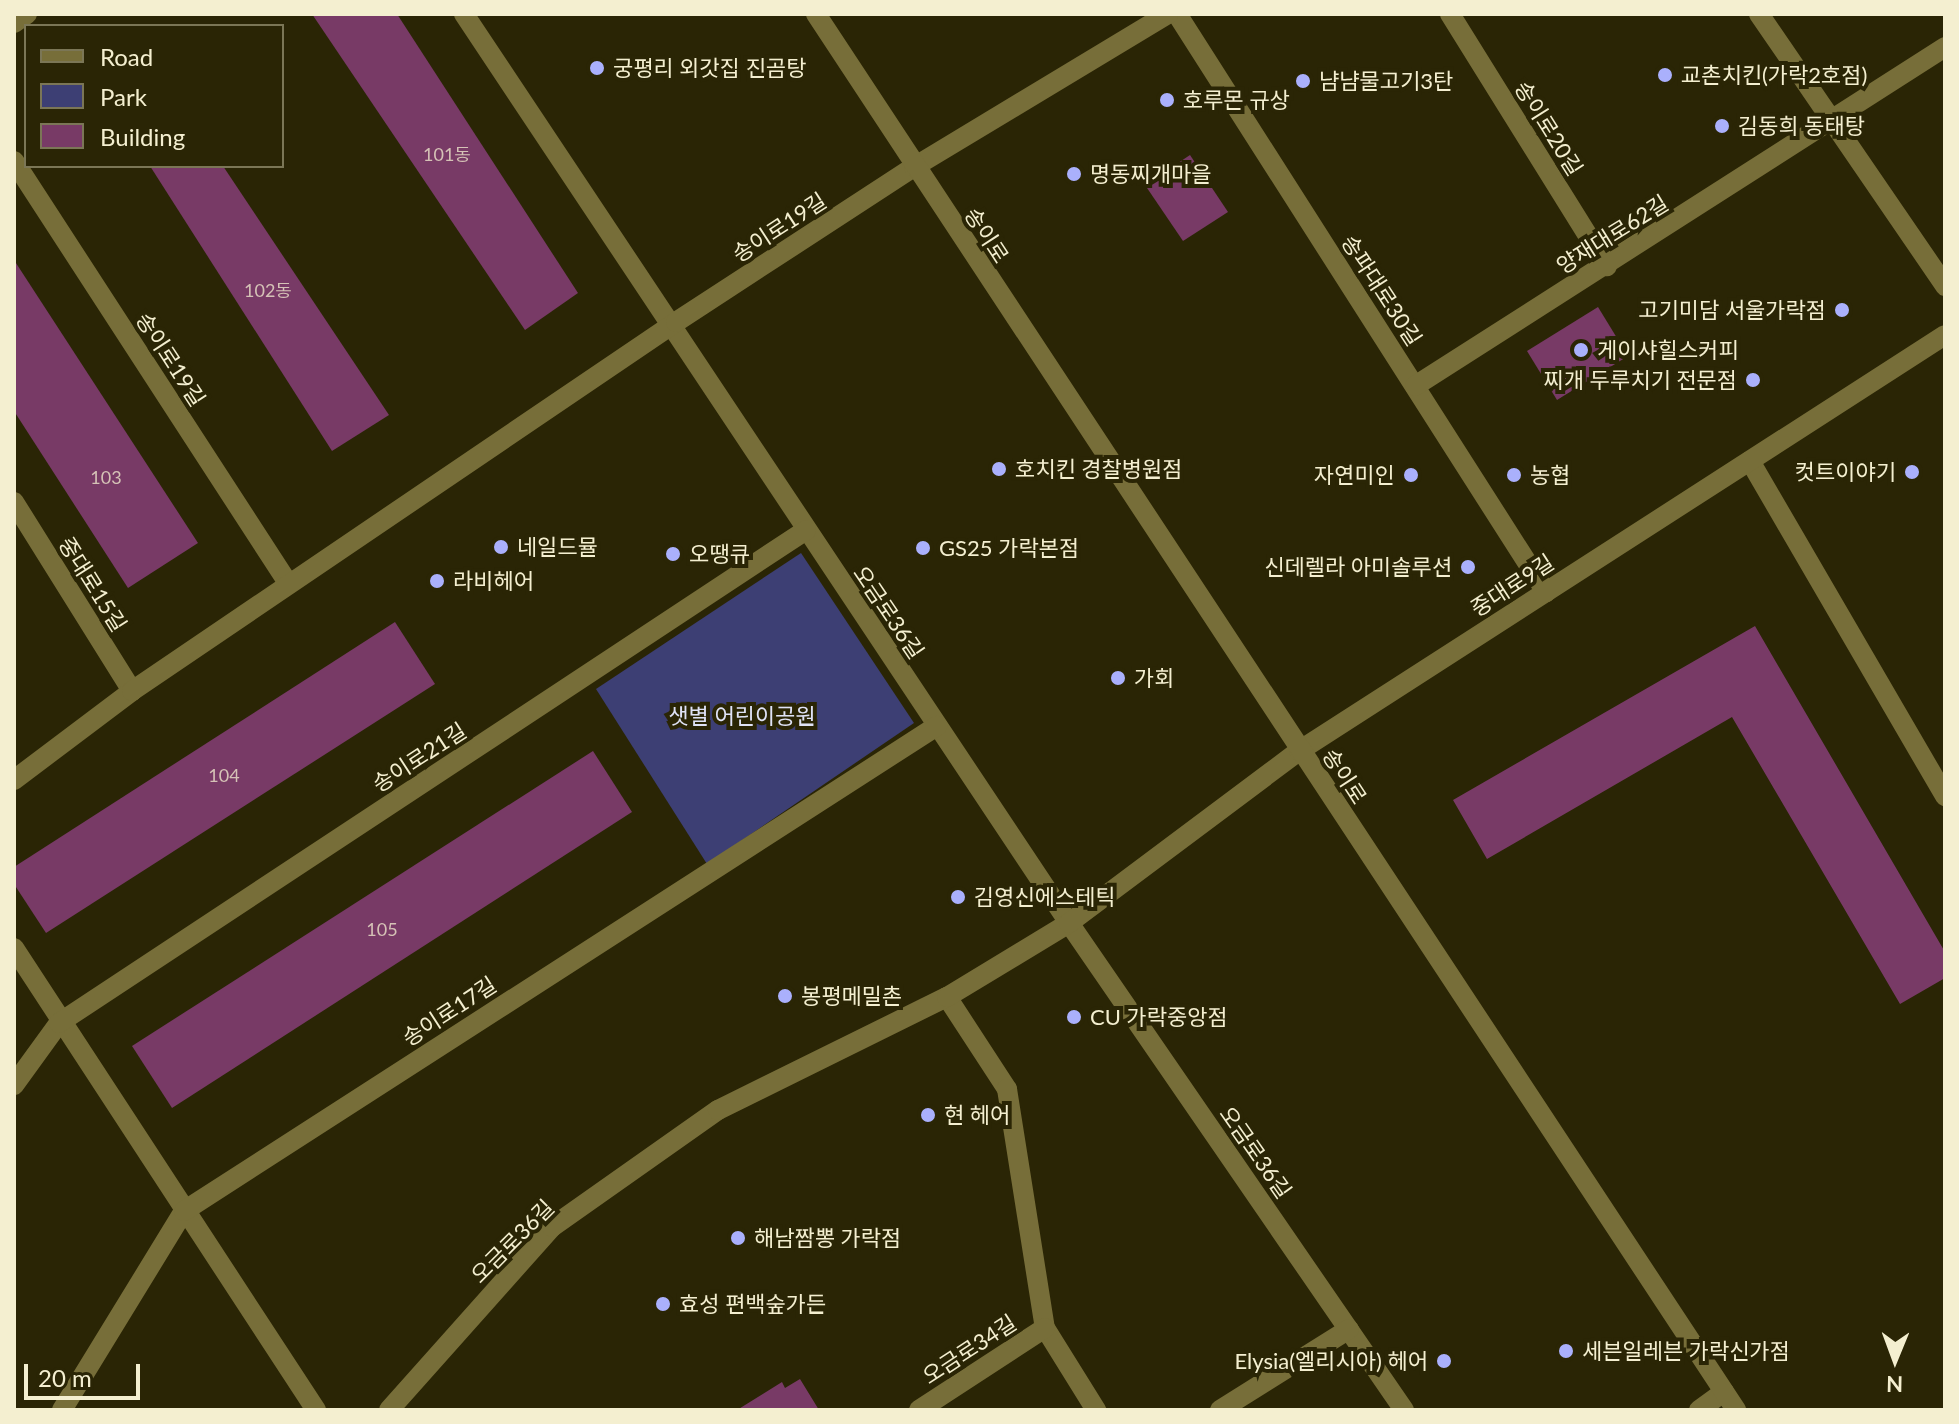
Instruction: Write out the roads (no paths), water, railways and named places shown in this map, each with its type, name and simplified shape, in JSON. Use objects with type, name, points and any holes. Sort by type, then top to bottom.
[{"type":"street","points":[[14,23],[27,14]]},
{"type":"street","points":[[464,14],[670,327]]},
{"type":"street","name":"송이로","points":[[816,14],[1730,1401]]},
{"type":"street","points":[[914,167],[1168,14]]},
{"type":"street","name":"송파대로30길","points":[[1177,14],[1546,592]]},
{"type":"street","name":"송이로20길","points":[[1450,14],[1607,266]]},
{"type":"street","points":[[1759,14],[1945,286]]},
{"type":"street","name":"양재대로62길","points":[[1415,386],[1833,122],[1945,47]]},
{"type":"street","name":"송이로19길","points":[[14,161],[288,583]]},
{"type":"street","name":"송이로19길","points":[[14,780],[132,691],[288,583],[914,167]]},
{"type":"street","name":"오금로36길","points":[[670,327],[1069,923],[1404,1410]]},
{"type":"street","name":"중대로9길","points":[[1299,751],[1945,335]]},
{"type":"street","points":[[1750,461],[1945,796]]},
{"type":"street","name":"중대로15길","points":[[14,502],[132,691]]},
{"type":"street","name":"송이로21길","points":[[14,1085],[59,1023],[806,530]]},
{"type":"street","name":"송이로17길","points":[[62,1410],[184,1211],[937,726]]},
{"type":"street","name":"오금로36길","points":[[389,1410],[552,1227],[718,1110],[947,997],[1069,923],[1299,751]]},
{"type":"street","points":[[14,948],[59,1023],[316,1410]]},
{"type":"street","points":[[947,997],[1007,1089],[1045,1328],[1096,1410]]},
{"type":"street","name":"오금로34길","points":[[919,1410],[1045,1328]]},
{"type":"street","points":[[1220,1410],[1349,1329]]},
{"type":"street","points":[[1699,1410],[1730,1401]]},
{"type":"place","name":"궁평리 외갓집 진곰탕","points":[[597,68]]},
{"type":"place","name":"교촌치킨(가락2호점)","points":[[1665,75]]},
{"type":"place","name":"냠냠물고기3탄","points":[[1303,81]]},
{"type":"place","name":"호루몬 규상","points":[[1167,100]]},
{"type":"place","name":"김동희 동태탕","points":[[1722,126]]},
{"type":"place","name":"명동찌개마을","points":[[1074,174]]},
{"type":"place","name":"고기미담 서울가락점","points":[[1842,310]]},
{"type":"place","name":"게이샤힐스커피","points":[[1581,350]]},
{"type":"place","name":"찌개 두루치기 전문점","points":[[1753,380]]},
{"type":"place","name":"호치킨 경찰병원점","points":[[999,469]]},
{"type":"place","name":"컷트이야기","points":[[1912,472]]},
{"type":"place","name":"자연미인","points":[[1411,475]]},
{"type":"place","name":"농협","points":[[1514,475]]},
{"type":"place","name":"네일드뮬","points":[[501,547]]},
{"type":"place","name":"GS25 가락본점","points":[[923,548]]},
{"type":"place","name":"오땡큐","points":[[673,554]]},
{"type":"place","name":"신데렐라 아미솔루션","points":[[1468,567]]},
{"type":"place","name":"라비헤어","points":[[437,581]]},
{"type":"place","name":"가회","points":[[1118,678]]},
{"type":"place","name":"김영신에스테틱","points":[[958,897]]},
{"type":"place","name":"봉평메밀촌","points":[[785,996]]},
{"type":"place","name":"CU 가락중앙점","points":[[1074,1017]]},
{"type":"place","name":"현 헤어","points":[[928,1115]]},
{"type":"place","name":"해남짬뽕 가락점","points":[[738,1238]]},
{"type":"place","name":"효성 편백숲가든","points":[[663,1304]]},
{"type":"place","name":"세븐일레븐 가락신가점","points":[[1566,1351]]},
{"type":"place","name":"Elysia(엘리시아) 헤어","points":[[1444,1361]]},
{"type":"park label","name":"샛별 어린이공원","points":[[742,716]]}]
